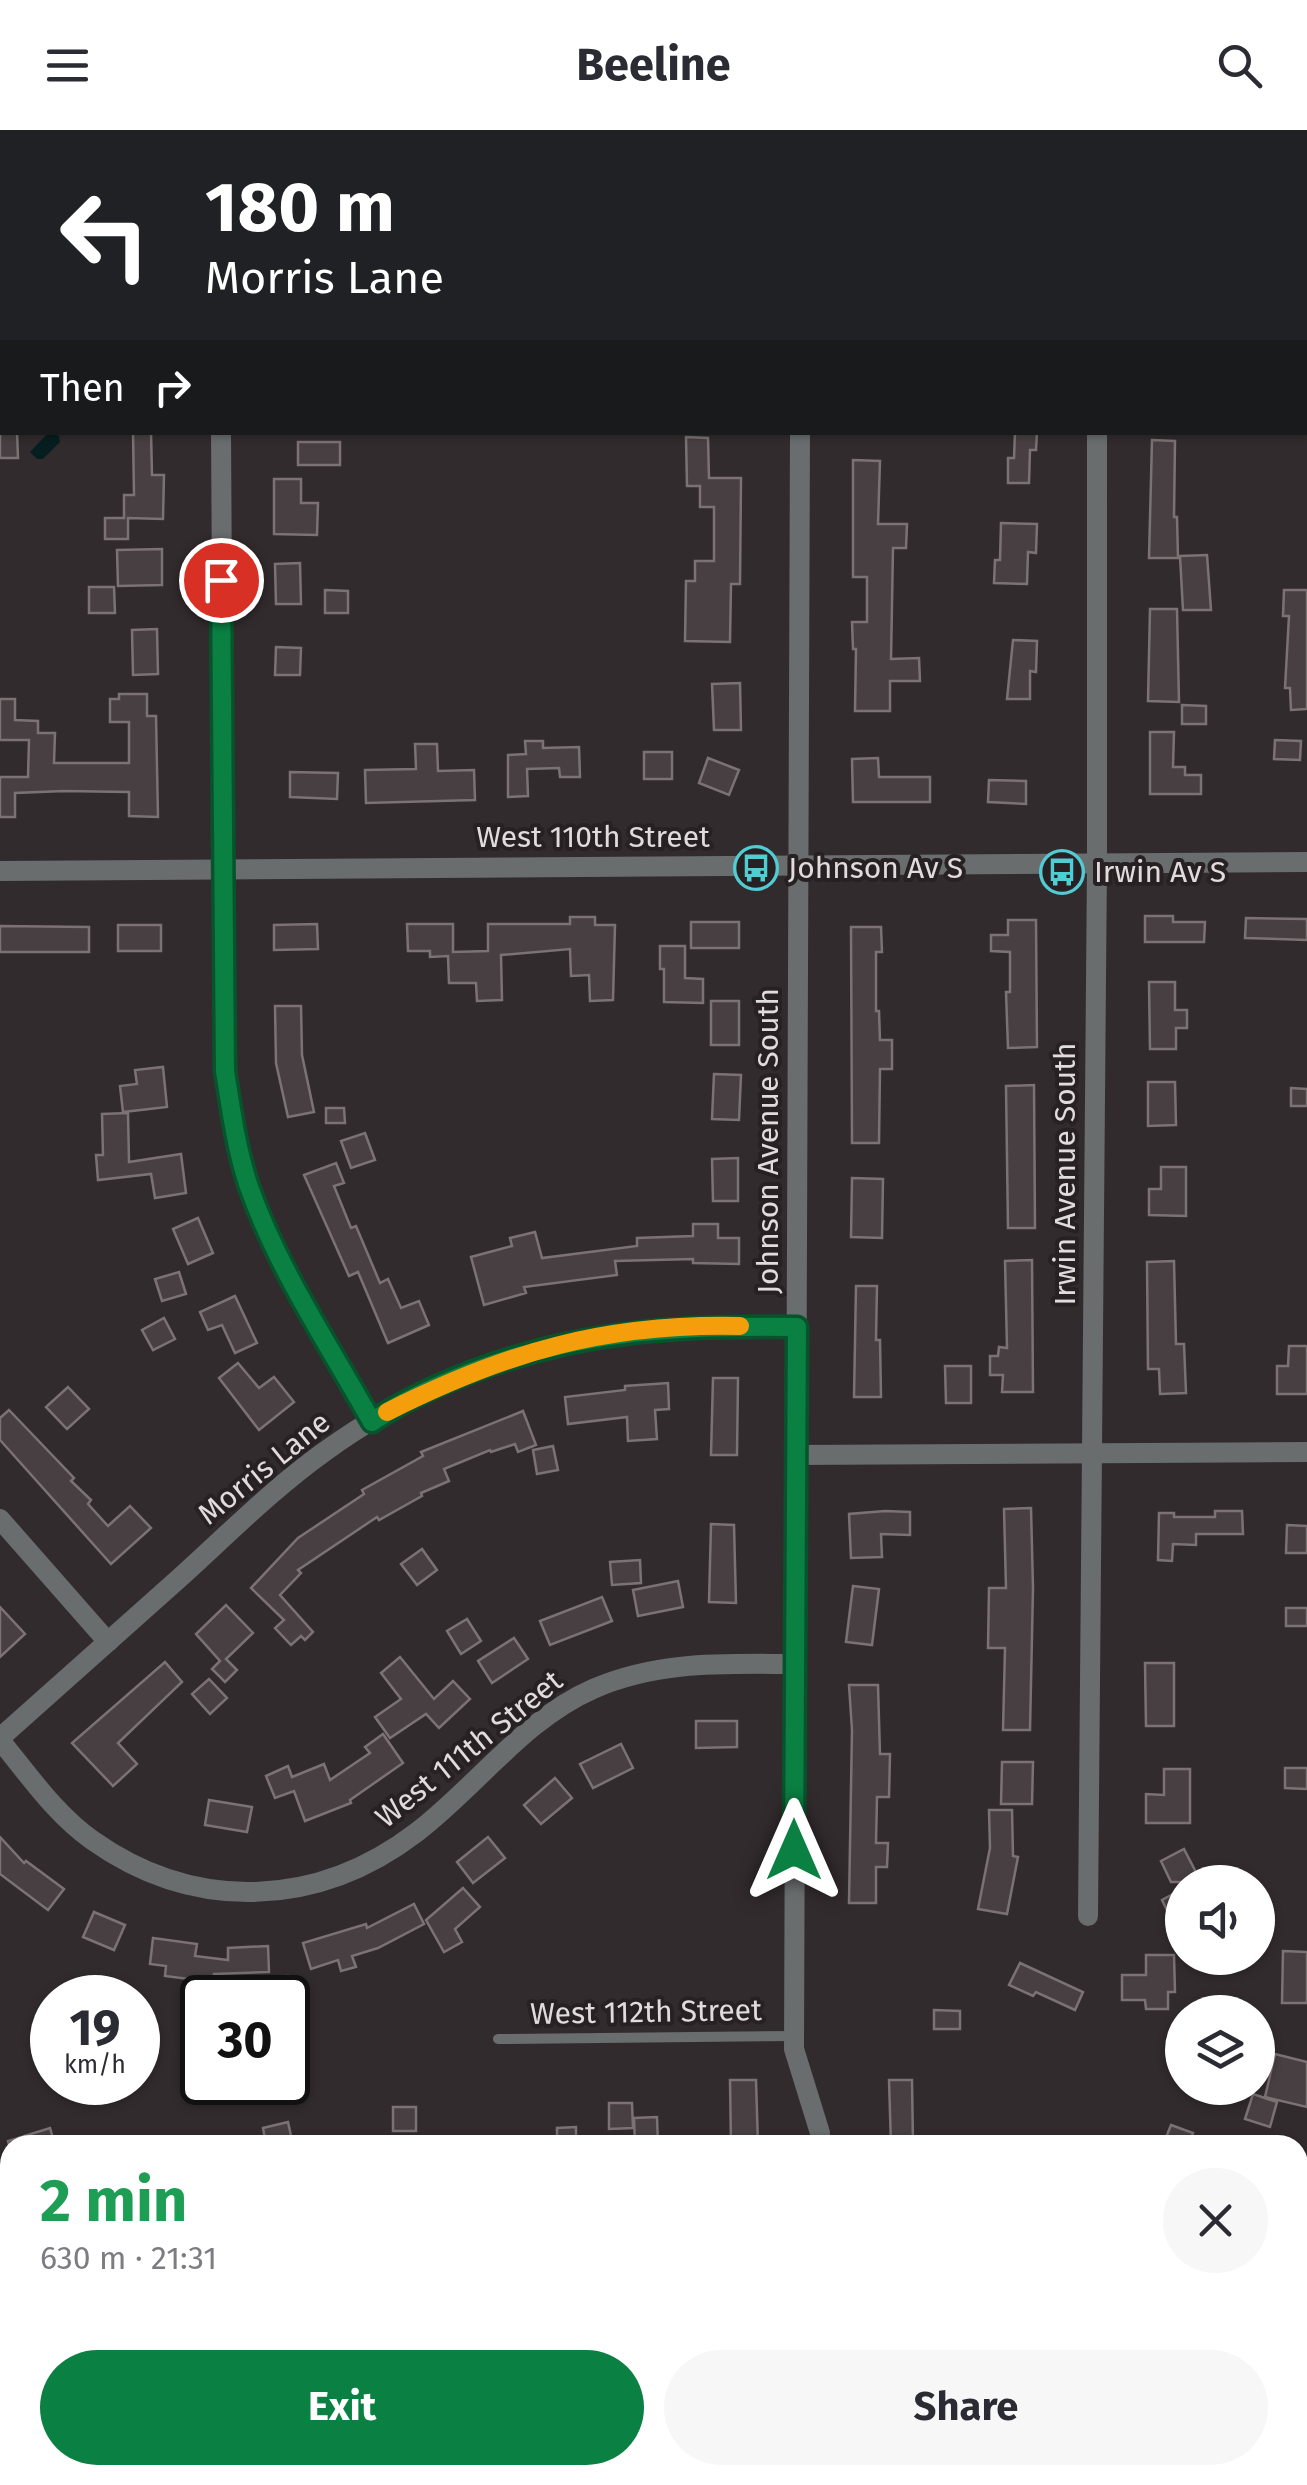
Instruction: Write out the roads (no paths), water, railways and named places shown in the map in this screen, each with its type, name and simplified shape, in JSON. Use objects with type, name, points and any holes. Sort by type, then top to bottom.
[{"type":"street","points":[[221,435],[225,1071],[248,1183],[269,1236],[372,1422]]},
{"type":"street","name":"Johnson Avenue South","points":[[800,435],[794,2050],[820,2135]]},
{"type":"street","name":"Irwin Avenue South","points":[[1088,1916],[1097,435]]},
{"type":"street","name":"West 110th Street","points":[[0,871],[1307,862]]},
{"type":"street","name":"Morris Lane","points":[[0,1739],[269,1496],[324,1452],[449,1380],[514,1356],[584,1338],[655,1328],[797,1327]]},
{"type":"street","points":[[795,1455],[1307,1452]]},
{"type":"street","points":[[0,1519],[108,1642]]},
{"type":"street","name":"West 111th Street","points":[[0,1739],[56,1808],[90,1838],[127,1862],[182,1883],[255,1893],[300,1888],[342,1876],[381,1857],[418,1831],[552,1712],[591,1690],[634,1674],[676,1665],[795,1664]]},
{"type":"lane","name":"West 112th Street","points":[[498,2039],[794,2036]]},
{"type":"water","points":[[46,435],[59,436],[60,442],[43,459],[30,452]]},
{"type":"place","name":"Johnson Av S","points":[[756,868]]},
{"type":"place","name":"Irwin Av S","points":[[1062,872]]}]
